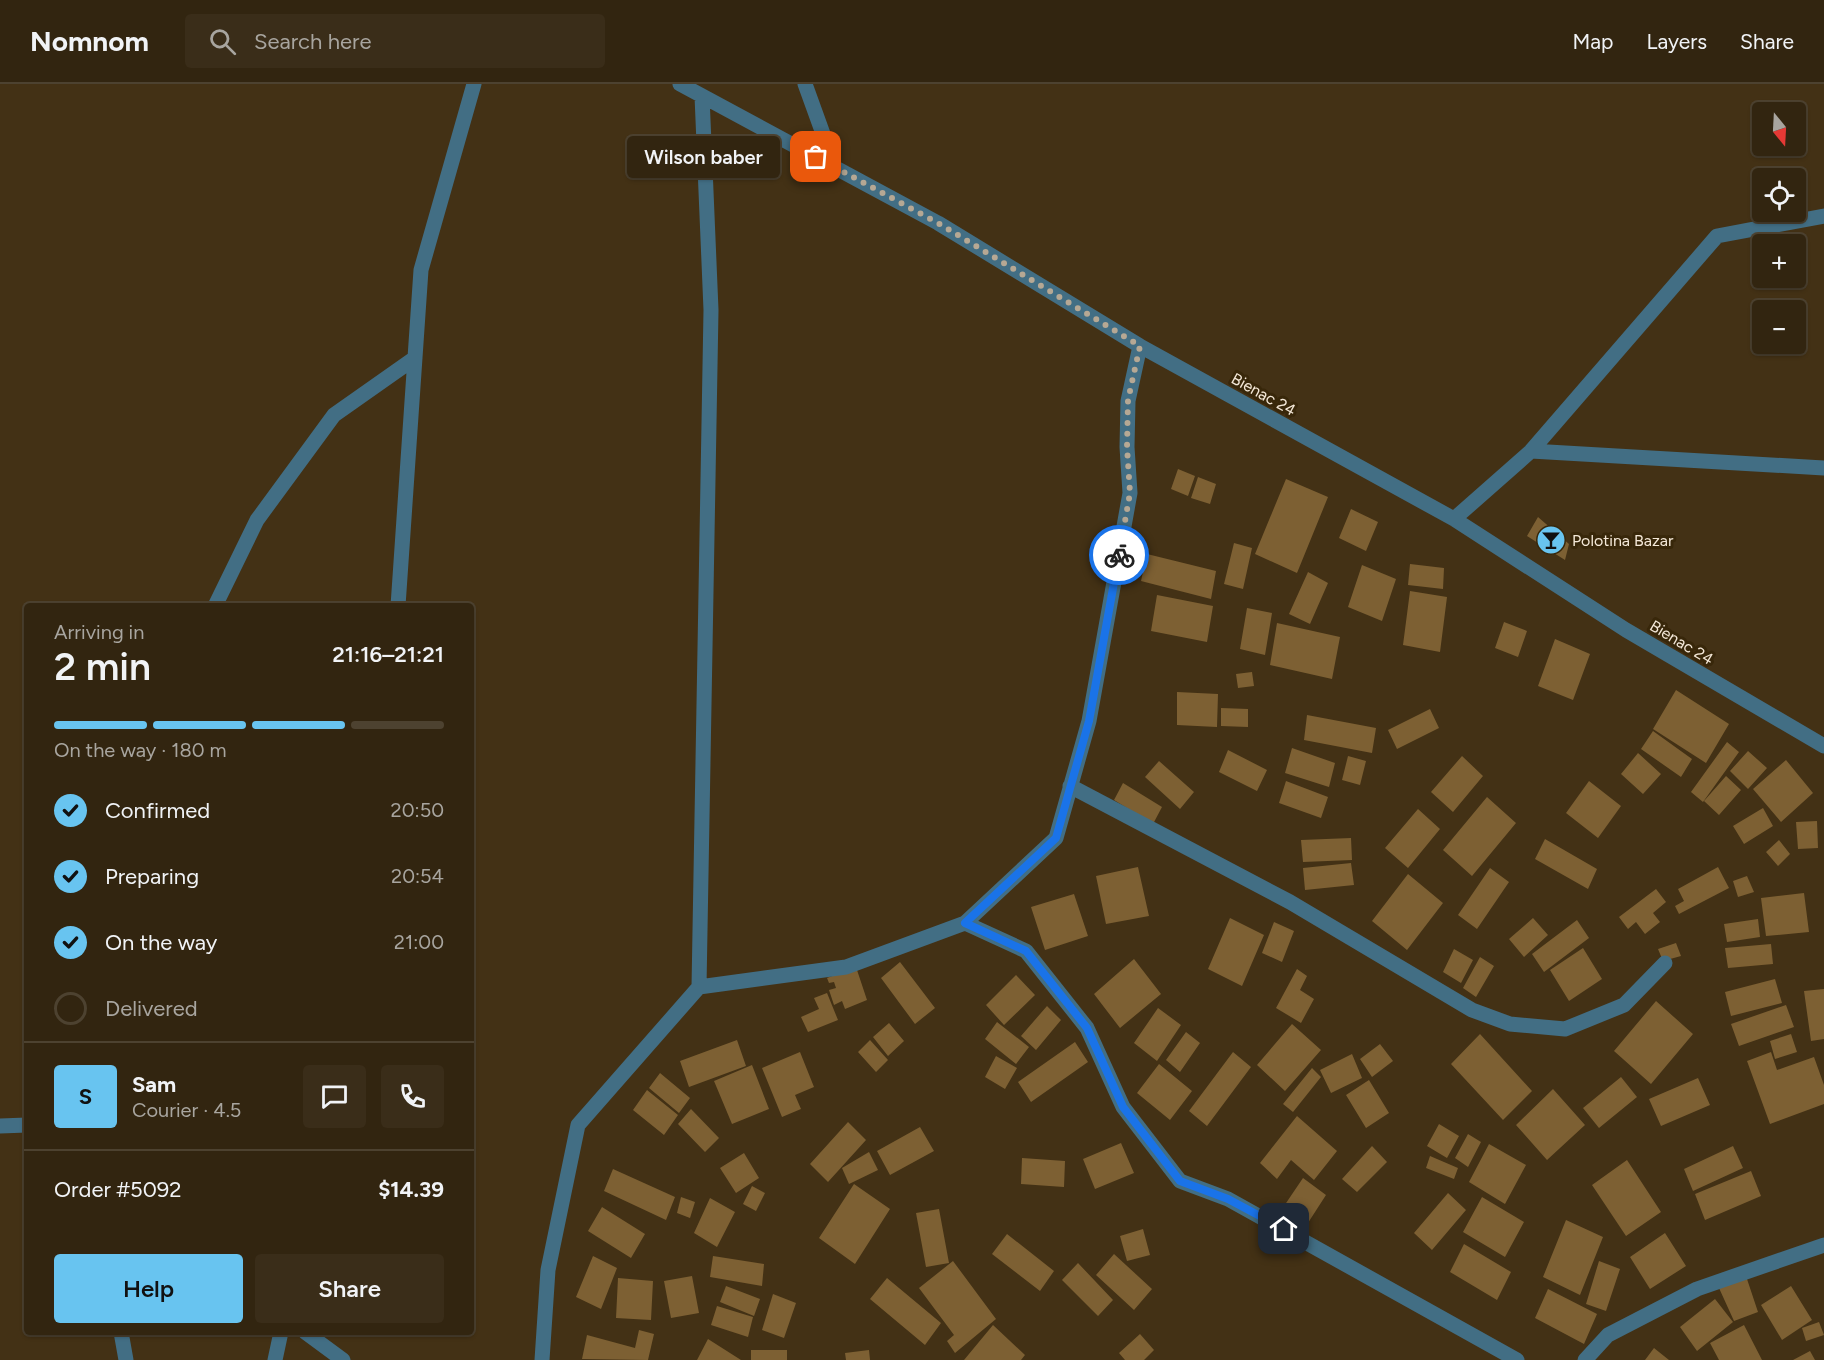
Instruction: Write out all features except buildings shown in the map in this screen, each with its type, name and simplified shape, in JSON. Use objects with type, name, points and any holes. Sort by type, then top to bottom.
[{"type":"street","points":[[398,603],[421,270],[474,84]]},
{"type":"street","name":"Bienac 24","points":[[680,84],[938,223],[1140,346],[1454,519],[1626,630],[1824,746]]},
{"type":"street","points":[[805,84],[835,167]]},
{"type":"street","points":[[542,1360],[548,1270],[578,1125],[699,987],[711,310],[702,96]]},
{"type":"street","points":[[1454,519],[1531,451],[1717,236],[1824,216]]},
{"type":"street","points":[[699,987],[846,968],[965,923],[1056,838],[1089,721],[1130,493],[1127,447],[1128,400],[1140,346]]},
{"type":"street","points":[[216,603],[257,520],[334,415],[415,358]]},
{"type":"street","points":[[1531,451],[1824,468]]},
{"type":"street","points":[[1070,786],[1290,902],[1472,1010],[1510,1024],[1565,1029],[1624,1005],[1665,963]]},
{"type":"street","points":[[965,923],[1026,951],[1087,1028],[1123,1107],[1180,1181],[1228,1199],[1516,1360]]},
{"type":"street","points":[[0,1126],[24,1125]]},
{"type":"street","points":[[1585,1360],[1608,1335],[1697,1289],[1824,1245]]},
{"type":"street","points":[[122,1335],[126,1360]]},
{"type":"street","points":[[275,1360],[280,1335]]},
{"type":"street","points":[[309,1335],[343,1360]]},
{"type":"way so far","points":[[816,157],[938,223],[1140,346],[1128,400],[1127,447],[1130,493],[1119,555]]},
{"type":"place","name":"Wilson baber","points":[[816,157]]},
{"type":"place","name":"Polotina Bazar","points":[[1551,540]]},
{"type":"route","points":[[1119,555],[1089,721],[1056,838],[965,923],[1026,951],[1087,1028],[1123,1107],[1180,1181],[1228,1199],[1284,1229]]}]
